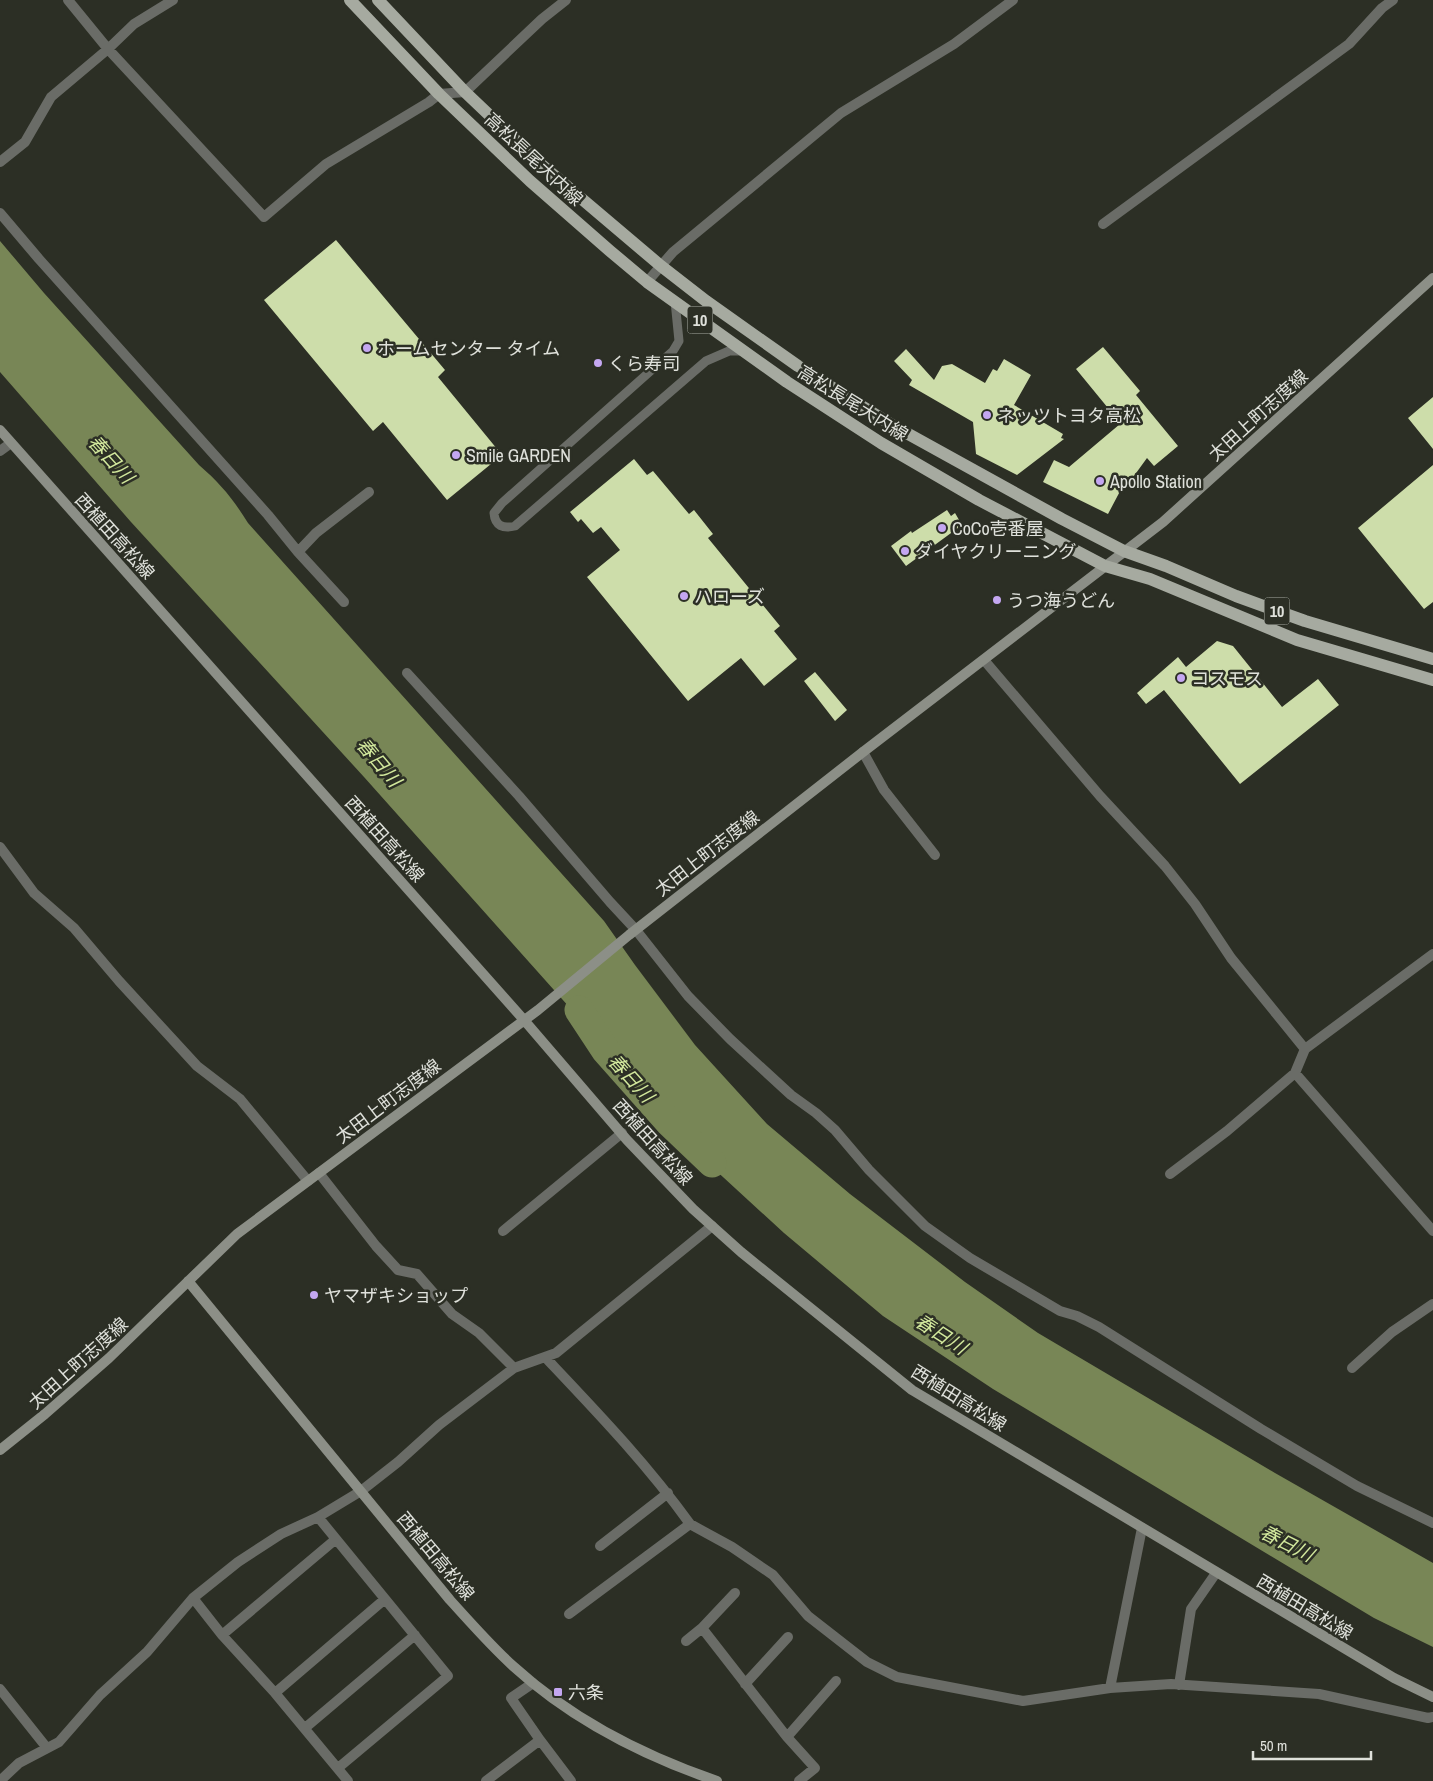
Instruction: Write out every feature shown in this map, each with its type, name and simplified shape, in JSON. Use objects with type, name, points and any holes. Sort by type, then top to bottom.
[{"type":"main road","name":"高松長尾大内線","points":[[350,0],[439,94],[530,181],[647,282],[787,382],[881,443],[979,500],[1105,566],[1150,579],[1297,640],[1433,680]]},
{"type":"main road","name":"高松長尾大内線","points":[[378,0],[465,92],[543,166],[661,266],[706,301],[798,366],[892,425],[1124,551],[1166,566],[1236,596],[1305,621],[1433,659]]},
{"type":"main road","name":"太田上町志度線","points":[[0,1450],[110,1358],[237,1234],[538,1010],[632,932],[1162,522],[1433,278]]},
{"type":"main road","name":"西植田高松線","points":[[0,430],[524,1020],[622,1134],[693,1209],[741,1252],[912,1390],[1394,1678],[1433,1697]]},
{"type":"main road","name":"西植田高松線","points":[[188,1281],[479,1632],[512,1666],[533,1683],[602,1729],[648,1754],[717,1781]]},
{"type":"street","points":[[68,0],[108,49],[264,217],[326,164],[429,102],[439,94],[465,92],[542,19],[566,0]]},
{"type":"street","points":[[0,162],[25,142],[51,97],[108,49],[134,24],[173,0]]},
{"type":"street","points":[[647,282],[674,252],[841,113],[954,44],[1013,0]]},
{"type":"street","points":[[1103,224],[1348,44],[1382,8],[1393,0]]},
{"type":"street","points":[[0,213],[344,602]]},
{"type":"street","points":[[0,451],[11,443]]},
{"type":"street","points":[[298,552],[316,533],[369,492]]},
{"type":"street","points":[[984,660],[1100,796],[1165,866],[1195,904],[1231,958],[1305,1049]]},
{"type":"street","points":[[407,673],[519,796],[688,996],[730,1039],[791,1095],[835,1130],[869,1170],[925,1226],[970,1258],[1060,1311],[1099,1326],[1261,1429],[1358,1486],[1433,1523]]},
{"type":"street","points":[[863,752],[884,790],[935,855]]},
{"type":"street","points":[[0,846],[34,893],[74,928],[118,981],[197,1066],[240,1099],[308,1181]]},
{"type":"street","points":[[1170,1174],[1227,1131],[1295,1073],[1305,1049],[1433,954]]},
{"type":"street","points":[[1295,1073],[1433,1231]]},
{"type":"street","points":[[503,1231],[622,1134]]},
{"type":"street","points":[[319,1173],[376,1246],[398,1270],[417,1274],[452,1314],[479,1333],[514,1368]]},
{"type":"street","points":[[0,1781],[19,1763],[59,1742],[100,1695],[147,1652],[193,1598],[238,1562],[282,1534],[318,1517],[361,1491],[398,1462],[439,1425],[514,1368],[556,1353],[712,1226]]},
{"type":"street","points":[[1352,1368],[1392,1332],[1433,1304]]},
{"type":"street","points":[[545,1357],[632,1449],[668,1493],[690,1524],[732,1547],[773,1575],[808,1616],[867,1662],[896,1677],[1023,1702],[1110,1688],[1179,1685],[1319,1694],[1428,1718],[1433,1717]]},
{"type":"street","points":[[600,1546],[668,1493]]},
{"type":"street","points":[[318,1517],[448,1676],[338,1768]]},
{"type":"street","points":[[569,1614],[690,1524]]},
{"type":"street","points":[[1110,1688],[1142,1528]]},
{"type":"street","points":[[222,1635],[336,1539]]},
{"type":"street","points":[[1179,1685],[1191,1609],[1216,1573]]},
{"type":"street","points":[[686,1640],[702,1628],[735,1593]]},
{"type":"street","points":[[193,1598],[222,1635],[275,1693],[348,1781]]},
{"type":"street","points":[[275,1693],[385,1599]]},
{"type":"street","points":[[702,1628],[787,1737],[815,1768],[798,1781]]},
{"type":"street","points":[[304,1728],[414,1635]]},
{"type":"street","points":[[745,1684],[788,1637]]},
{"type":"street","points":[[787,1737],[836,1681]]},
{"type":"street","points":[[533,1683],[511,1698],[571,1781]]},
{"type":"street","points":[[0,1689],[47,1748]]},
{"type":"street","points":[[486,1781],[540,1740]]},
{"type":"lane","points":[[675,301],[679,341],[673,351],[502,503],[494,513],[495,520],[500,526],[506,528],[514,526],[706,361],[728,352],[743,351]]},
{"type":"water","points":[[0,241],[44,293],[199,465],[220,485],[248,523],[604,921],[695,1045],[767,1124],[850,1194],[965,1282],[1038,1333],[1275,1473],[1433,1563],[1433,1647],[1374,1618],[993,1389],[883,1316],[784,1233],[711,1166],[364,777],[131,522],[0,372]]},
{"type":"building","points":[[336,240],[445,370],[438,377],[502,455],[447,500],[383,422],[373,431],[264,300]]},
{"type":"building","points":[[1103,347],[1140,391],[1136,395],[1178,446],[1154,466],[1147,458],[1131,480],[1127,478],[1108,514],[1043,482],[1054,460],[1069,467],[1120,424],[1076,369]]},
{"type":"building","points":[[906,349],[934,380],[942,366],[952,364],[985,383],[993,369],[997,371],[1004,359],[1031,375],[1014,405],[1063,434],[1061,438],[1064,439],[1017,475],[976,454],[973,422],[909,385],[912,380],[894,361]]},
{"type":"building","points":[[1433,397],[1433,449],[1408,418]]},
{"type":"building","points":[[634,459],[647,475],[653,471],[689,514],[694,510],[713,534],[708,538],[780,626],[774,631],[797,659],[764,686],[741,658],[688,701],[587,577],[620,550],[601,527],[593,533],[581,519],[578,522],[570,512]]},
{"type":"building","points":[[1433,465],[1433,602],[1424,609],[1358,528]]},
{"type":"building","points":[[947,510],[951,516],[955,513],[962,525],[906,566],[891,546],[911,531],[912,533]]},
{"type":"building","points":[[1217,641],[1233,646],[1282,707],[1318,679],[1339,705],[1240,784],[1164,690],[1146,704],[1137,693],[1178,657],[1186,667]]},
{"type":"building","points":[[815,672],[847,710],[835,721],[804,681]]},
{"type":"waterway","name":"春日川","points":[[579,1010],[606,1051],[669,1122],[712,1163]]},
{"type":"place","name":"ホームセンター タイム","points":[[367,348]]},
{"type":"place","name":"くら寿司","points":[[598,363]]},
{"type":"place","name":"ネッツトヨタ高松","points":[[987,415]]},
{"type":"place","name":"Smile GARDEN","points":[[456,455]]},
{"type":"place","name":"Apollo Station","points":[[1100,481]]},
{"type":"place","name":"CoCo壱番屋","points":[[942,528]]},
{"type":"place","name":"ダイヤクリーニング","points":[[905,551]]},
{"type":"place","name":"ハローズ","points":[[684,596]]},
{"type":"place","name":"うつ海うどん","points":[[997,600]]},
{"type":"place","name":"コスモス","points":[[1181,678]]},
{"type":"place","name":"ヤマザキショップ","points":[[314,1295]]},
{"type":"place","name":"六条","points":[[558,1692]]}]
